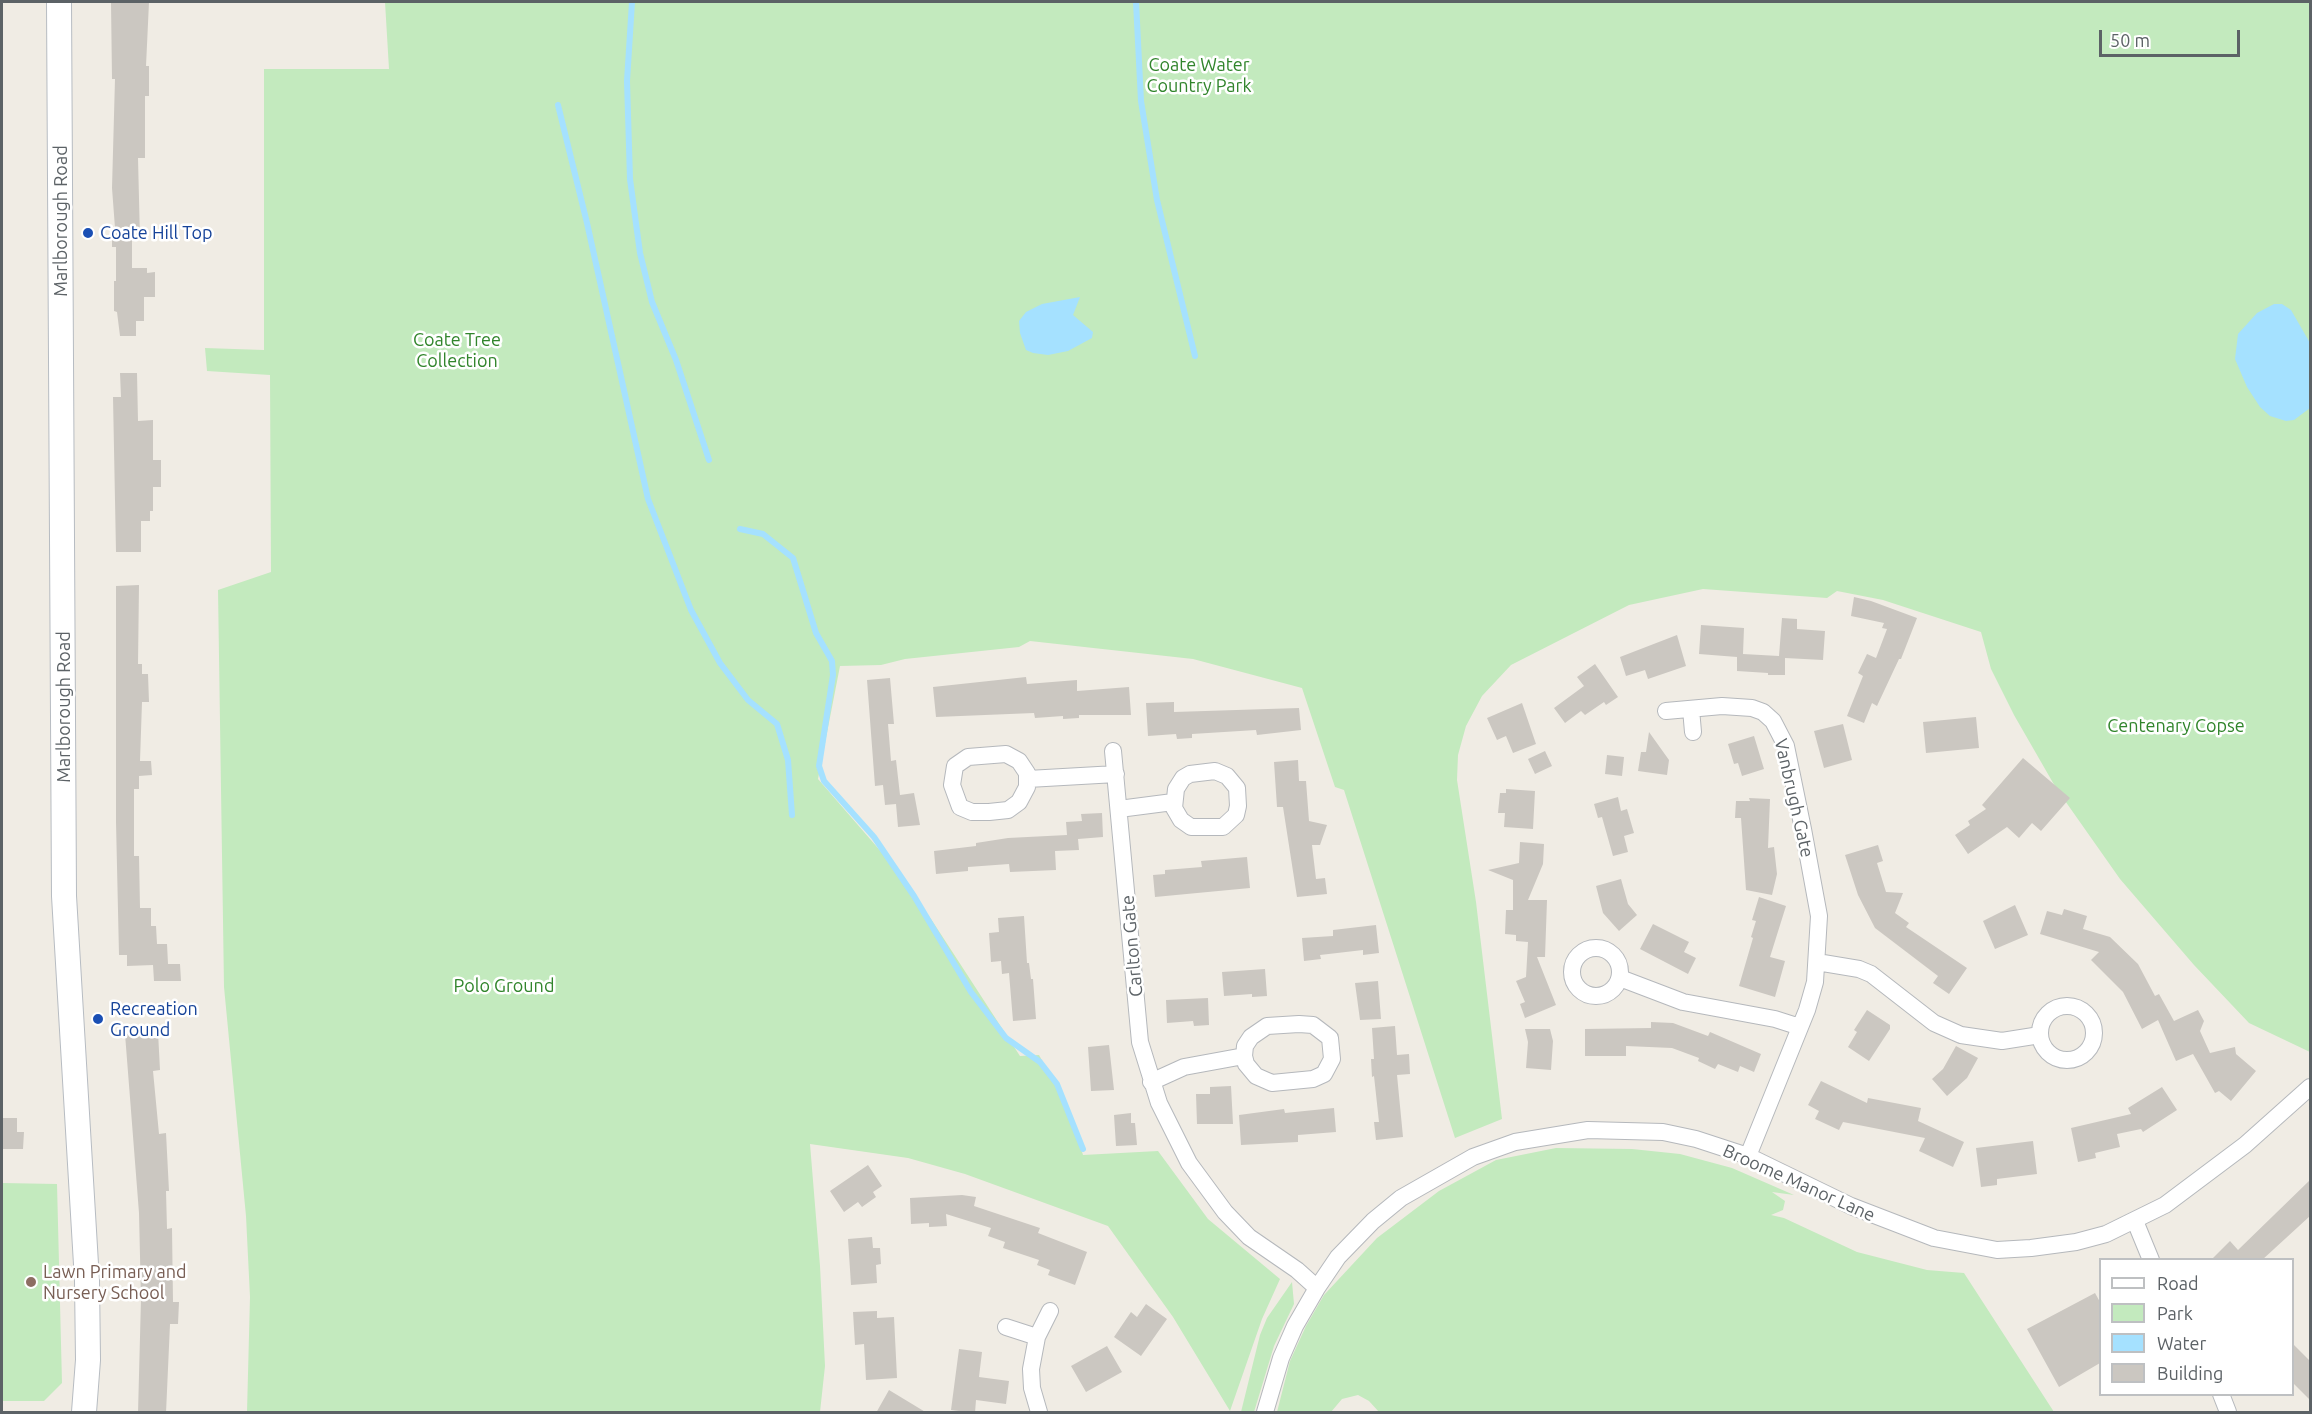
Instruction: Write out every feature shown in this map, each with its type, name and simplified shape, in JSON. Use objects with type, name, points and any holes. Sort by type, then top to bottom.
[{"type":"main road","name":"Marlborough Road","points":[[59,2],[64,896],[87,1281],[87,1377],[84,1413]]},
{"type":"street","name":"Vanbrugh Gate","points":[[1666,711],[1691,708],[1752,708],[1763,712],[1781,733],[1797,795],[1819,916],[1817,962],[1812,991],[1800,1027],[1748,1156]]},
{"type":"street","points":[[1691,708],[1693,732]]},
{"type":"street","name":"Carlton Gate","points":[[1113,752],[1140,1042],[1151,1082],[1172,1133],[1207,1191],[1249,1237],[1298,1270],[1317,1288]]},
{"type":"street","points":[[1006,754],[1019,761],[1026,770],[1028,779],[1024,795],[1013,807],[972,813],[960,807],[956,800],[951,777],[955,766],[968,757],[1006,754]]},
{"type":"street","points":[[1028,779],[1116,774]]},
{"type":"street","points":[[1119,809],[1173,802]]},
{"type":"street","points":[[1817,962],[1851,967],[1871,974],[1934,1023],[1961,1035],[2002,1041],[2040,1035]]},
{"type":"street","points":[[1620,978],[1683,1002],[1766,1017],[1800,1027]]},
{"type":"street","points":[[1313,1025],[1325,1033],[1331,1044],[1330,1065],[1324,1074],[1313,1079],[1272,1083],[1264,1081],[1251,1070],[1244,1056],[1245,1046],[1251,1037],[1268,1026],[1313,1025]]},
{"type":"street","points":[[1151,1082],[1184,1067],[1244,1056]]},
{"type":"street","name":"Broome Manor Lane","points":[[1265,1413],[1281,1358],[1317,1288],[1338,1257],[1373,1221],[1401,1198],[1473,1157],[1515,1142],[1588,1130],[1663,1132],[1696,1139],[1748,1156],[1899,1227],[1965,1246],[1997,1250],[2050,1246],[2106,1234],[2135,1221],[2165,1205],[2204,1177],[2310,1087]]},
{"type":"street","points":[[2135,1221],[2150,1258]]},
{"type":"street","points":[[1039,1413],[1031,1378],[1037,1336],[1050,1311]]},
{"type":"street","points":[[1006,1327],[1037,1336]]},
{"type":"street","points":[[2221,1396],[2228,1413]]},
{"type":"green space","points":[[385,2],[2310,2],[2310,1052],[2249,1023],[2194,965],[2120,879],[2056,788],[2014,715],[1991,669],[1981,632],[1883,600],[1837,591],[1827,598],[1703,589],[1629,605],[1511,665],[1482,696],[1466,726],[1458,755],[1457,780],[1476,902],[1502,1119],[1455,1138],[1344,790],[1335,787],[1302,688],[1193,659],[1030,641],[1019,647],[905,659],[881,665],[840,666],[818,779],[890,862],[931,919],[1020,1056],[1039,1055],[1068,1107],[1083,1155],[1158,1151],[1208,1219],[1280,1279],[1262,1319],[1230,1411],[1173,1317],[1108,1226],[965,1174],[908,1158],[810,1144],[825,1366],[820,1412],[247,1412],[250,1297],[246,1216],[224,987],[218,590],[271,572],[270,375],[207,371],[205,348],[264,350],[264,69],[389,69]]},
{"type":"green space","points":[[1556,1148],[1632,1149],[1680,1154],[1732,1168],[1794,1195],[1772,1192],[1785,1201],[1783,1210],[1771,1215],[1784,1218],[1857,1252],[1927,1270],[1964,1273],[2054,1412],[1379,1412],[1369,1401],[1358,1395],[1342,1399],[1331,1412],[1277,1412],[1290,1361],[1306,1326],[1324,1295],[1377,1238],[1439,1191],[1496,1160]]},
{"type":"green space","name":"Lawn Primary and Nursery School","points":[[2,1183],[57,1184],[62,1383],[44,1401],[2,1401]]},
{"type":"green space","points":[[1292,1282],[1294,1304],[1274,1346],[1254,1412],[1241,1412],[1260,1335],[1267,1318]]},
{"type":"water","points":[[1080,297],[1073,315],[1093,332],[1092,338],[1068,351],[1048,355],[1026,350],[1020,333],[1019,321],[1026,312],[1042,304]]},
{"type":"water","points":[[2274,304],[2282,304],[2291,310],[2310,343],[2310,408],[2294,420],[2286,421],[2270,416],[2260,407],[2247,387],[2235,359],[2238,334],[2257,313]]},
{"type":"building","points":[[111,2],[149,2],[146,66],[149,66],[149,96],[145,96],[145,158],[138,158],[140,239],[132,239],[132,268],[147,268],[147,273],[155,272],[155,297],[144,297],[144,321],[136,321],[136,336],[120,336],[117,312],[114,311],[116,247],[112,247],[112,228],[115,228],[112,188],[115,79],[112,79]]},
{"type":"building","points":[[120,373],[137,373],[138,421],[153,420],[153,460],[161,460],[161,487],[153,487],[153,511],[150,511],[150,521],[141,521],[141,552],[116,552],[113,397],[121,397]]},
{"type":"building","points":[[139,585],[138,664],[142,664],[142,674],[148,674],[149,702],[142,702],[140,761],[151,761],[152,775],[139,776],[139,789],[134,789],[134,856],[139,856],[140,908],[151,908],[151,926],[156,926],[157,944],[167,944],[168,964],[180,964],[181,981],[154,981],[153,965],[127,966],[127,955],[119,955],[116,822],[116,586]]},
{"type":"building","points":[[1854,597],[1917,618],[1901,659],[1877,706],[1872,703],[1864,723],[1847,716],[1863,676],[1858,673],[1867,654],[1876,658],[1887,629],[1882,628],[1884,623],[1851,616]]},
{"type":"building","points":[[1782,618],[1797,619],[1797,629],[1825,631],[1823,660],[1785,658],[1785,675],[1768,675],[1768,673],[1737,671],[1737,657],[1699,654],[1701,625],[1744,628],[1743,654],[1779,656]]},
{"type":"building","points":[[1677,635],[1686,666],[1648,679],[1645,670],[1626,676],[1620,657]]},
{"type":"building","points":[[1595,664],[1618,697],[1606,705],[1604,702],[1585,715],[1581,711],[1565,723],[1554,708],[1584,686],[1577,677]]},
{"type":"building","points":[[1026,677],[1027,684],[1077,680],[1077,691],[1129,687],[1131,715],[1079,715],[1079,718],[1063,719],[1063,716],[1035,718],[1034,713],[936,717],[933,687]]},
{"type":"building","points":[[890,678],[894,724],[888,724],[891,761],[896,760],[900,795],[914,793],[920,825],[898,827],[896,804],[885,805],[883,785],[875,786],[867,680]]},
{"type":"building","points":[[1174,702],[1174,712],[1299,708],[1301,730],[1257,735],[1256,730],[1192,734],[1192,738],[1177,739],[1176,734],[1148,736],[1146,703]]},
{"type":"building","points":[[1522,703],[1536,744],[1513,753],[1506,736],[1497,740],[1487,718]]},
{"type":"building","points":[[1976,717],[1979,748],[1926,753],[1923,722]]},
{"type":"building","points":[[1843,724],[1852,760],[1824,768],[1814,731]]},
{"type":"building","points":[[1649,732],[1669,760],[1667,775],[1638,771],[1641,752],[1646,752]]},
{"type":"building","points":[[1754,736],[1764,769],[1742,776],[1738,763],[1734,764],[1728,744]]},
{"type":"building","points":[[1545,751],[1552,766],[1535,774],[1528,759]]},
{"type":"building","points":[[1607,755],[1624,757],[1622,776],[1605,774]]},
{"type":"building","points":[[2023,758],[2070,798],[2041,831],[2032,823],[2019,838],[2007,827],[1968,854],[1955,835],[1970,825],[1968,821],[1986,809],[1982,805]]},
{"type":"building","points":[[1298,760],[1299,781],[1306,781],[1309,821],[1327,825],[1320,845],[1312,845],[1316,879],[1325,878],[1327,894],[1297,897],[1283,807],[1277,807],[1274,762]]},
{"type":"building","points":[[1506,789],[1535,791],[1533,829],[1504,827],[1505,813],[1498,813],[1500,793],[1506,793]]},
{"type":"building","points":[[1618,797],[1621,811],[1627,809],[1634,833],[1624,836],[1628,852],[1613,856],[1602,817],[1598,818],[1594,804]]},
{"type":"building","points":[[1749,798],[1770,799],[1768,848],[1774,847],[1777,874],[1772,895],[1746,890],[1741,818],[1735,818],[1736,801],[1750,801]]},
{"type":"building","points":[[1102,813],[1103,837],[1078,839],[1079,850],[1055,851],[1056,870],[1010,872],[1009,864],[968,867],[968,871],[936,874],[934,851],[976,846],[976,843],[1008,838],[1067,835],[1066,822],[1082,821],[1081,814]]},
{"type":"building","points":[[1520,842],[1544,844],[1543,864],[1528,900],[1547,900],[1545,957],[1537,957],[1556,1005],[1525,1018],[1520,1004],[1525,1002],[1516,981],[1526,977],[1528,942],[1516,941],[1516,935],[1505,934],[1506,910],[1513,910],[1513,880],[1488,870],[1519,863]]},
{"type":"building","points":[[1878,845],[1883,861],[1877,863],[1886,892],[1903,893],[1895,913],[1909,923],[1906,927],[1967,968],[1949,994],[1933,983],[1938,976],[1875,928],[1858,895],[1845,855]]},
{"type":"building","points":[[1247,857],[1250,888],[1155,897],[1153,875],[1165,874],[1165,870],[1202,867],[1201,861]]},
{"type":"building","points":[[1621,879],[1628,904],[1637,915],[1619,931],[1603,913],[1596,886]]},
{"type":"building","points":[[1759,897],[1786,906],[1770,957],[1785,961],[1775,997],[1739,986],[1753,938],[1751,937],[1756,921],[1752,920]]},
{"type":"building","points":[[2015,905],[2028,935],[1995,949],[1983,921]]},
{"type":"building","points":[[2064,909],[2087,916],[2083,929],[2110,937],[2138,964],[2155,996],[2159,994],[2174,1021],[2198,1010],[2204,1021],[2200,1031],[2210,1053],[2235,1047],[2236,1054],[2256,1071],[2231,1101],[2219,1091],[2215,1093],[2193,1054],[2176,1061],[2158,1020],[2142,1029],[2123,992],[2091,960],[2099,952],[2040,934],[2047,911],[2062,915]]},
{"type":"building","points":[[1024,916],[1027,963],[1029,963],[1031,979],[1033,979],[1036,1019],[1013,1021],[1009,973],[1002,974],[1001,961],[991,962],[989,933],[999,932],[998,918]]},
{"type":"building","points":[[1653,924],[1689,942],[1684,952],[1696,958],[1688,974],[1640,949]]},
{"type":"building","points":[[1376,925],[1379,953],[1363,955],[1363,950],[1320,955],[1321,959],[1304,961],[1302,938],[1333,936],[1333,930]]},
{"type":"building","points":[[1265,969],[1267,996],[1252,997],[1252,994],[1224,996],[1222,972]]},
{"type":"building","points":[[1378,981],[1381,1019],[1360,1020],[1355,983]]},
{"type":"building","points":[[1208,998],[1209,1025],[1194,1026],[1193,1021],[1167,1023],[1166,1000]]},
{"type":"building","points":[[1867,1010],[1890,1025],[1890,1029],[1869,1061],[1848,1047],[1857,1032],[1854,1030]]},
{"type":"building","points":[[1651,1022],[1673,1023],[1708,1036],[1710,1032],[1761,1054],[1754,1072],[1740,1066],[1738,1072],[1718,1064],[1715,1069],[1698,1061],[1699,1058],[1672,1048],[1626,1046],[1626,1056],[1585,1056],[1585,1029],[1651,1028]]},
{"type":"building","points":[[1395,1026],[1397,1055],[1409,1054],[1410,1074],[1397,1075],[1403,1137],[1376,1140],[1374,1122],[1379,1122],[1374,1076],[1372,1077],[1371,1059],[1374,1059],[1372,1028]]},
{"type":"building","points":[[1525,1029],[1550,1029],[1553,1041],[1551,1070],[1526,1068],[1528,1042]]},
{"type":"building","points":[[158,1032],[160,1070],[153,1071],[159,1134],[166,1133],[169,1191],[166,1191],[167,1229],[172,1228],[173,1302],[179,1302],[178,1324],[170,1324],[166,1413],[138,1413],[141,1299],[139,1213],[125,1034]]},
{"type":"building","points":[[1109,1045],[1114,1090],[1091,1091],[1088,1047]]},
{"type":"building","points":[[1956,1046],[1978,1058],[1967,1078],[1947,1096],[1932,1079],[1943,1069]]},
{"type":"building","points":[[1821,1081],[1867,1103],[1868,1098],[1921,1108],[1918,1121],[1964,1142],[1953,1167],[1919,1151],[1925,1138],[1843,1122],[1839,1130],[1815,1119],[1819,1111],[1808,1105]]},
{"type":"building","points":[[1231,1086],[1233,1124],[1197,1124],[1196,1094],[1210,1094],[1210,1087]]},
{"type":"building","points":[[2162,1087],[2177,1110],[2143,1132],[2141,1129],[2117,1134],[2120,1147],[2095,1153],[2096,1158],[2078,1162],[2071,1128],[2131,1114],[2128,1108]]},
{"type":"building","points":[[1334,1108],[1336,1132],[1298,1135],[1298,1142],[1241,1145],[1239,1115],[1284,1109],[1285,1113]]},
{"type":"building","points":[[1131,1113],[1131,1123],[1135,1123],[1137,1145],[1116,1146],[1114,1115]]},
{"type":"building","points":[[2,1118],[17,1118],[17,1132],[24,1132],[23,1149],[2,1149]]},
{"type":"building","points":[[2033,1141],[2037,1174],[1997,1179],[1997,1185],[1981,1187],[1976,1148]]},
{"type":"building","points":[[868,1165],[882,1186],[873,1192],[876,1197],[862,1207],[858,1202],[844,1212],[830,1191]]},
{"type":"building","points":[[2310,1180],[2310,1216],[2264,1258],[2213,1258],[2230,1241],[2238,1250]]},
{"type":"building","points":[[962,1195],[976,1197],[974,1206],[1040,1228],[1038,1233],[1087,1252],[1075,1285],[1048,1275],[1050,1270],[1037,1265],[1039,1260],[1003,1248],[1005,1242],[988,1236],[991,1228],[946,1214],[947,1226],[929,1227],[929,1223],[911,1224],[910,1198]]},
{"type":"building","points":[[872,1237],[873,1248],[880,1248],[881,1264],[876,1265],[877,1283],[851,1285],[848,1239]]},
{"type":"building","points":[[2095,1293],[2099,1300],[2099,1364],[2059,1387],[2027,1329]]},
{"type":"building","points":[[1146,1304],[1167,1319],[1141,1356],[1114,1337],[1131,1312],[1137,1317]]},
{"type":"building","points":[[877,1311],[877,1318],[894,1317],[897,1378],[866,1380],[864,1344],[855,1345],[853,1312]]},
{"type":"building","points":[[2294,1345],[2310,1361],[2310,1400],[2294,1384]]},
{"type":"building","points":[[1107,1346],[1122,1372],[1086,1392],[1071,1366]]},
{"type":"building","points":[[959,1349],[982,1352],[979,1377],[1009,1381],[1006,1404],[976,1400],[975,1413],[951,1410]]},
{"type":"building","points":[[889,1390],[927,1413],[876,1413]]},
{"type":"waterway","points":[[632,2],[627,81],[630,179],[640,253],[652,302],[676,360],[709,460]]},
{"type":"waterway","points":[[1136,2],[1141,101],[1157,200],[1195,356]]},
{"type":"waterway","points":[[558,105],[587,223],[648,499],[691,610],[720,663],[748,700],[777,724],[788,760],[792,815]]},
{"type":"waterway","points":[[740,529],[763,534],[793,558],[816,633],[832,661],[833,675],[819,766],[824,781],[874,837],[914,896],[971,992],[1006,1038],[1040,1062],[1057,1084],[1083,1149]]},
{"type":"place","name":"Coate Hill Top","points":[[88,233]]},
{"type":"place","name":"Recreation Ground","points":[[98,1019]]},
{"type":"place","name":"Lawn Primary and Nursery School","points":[[31,1282]]},
{"type":"park label","name":"Coate Water Country Park","points":[[1199,76]]},
{"type":"park label","name":"Coate Tree Collection","points":[[457,350]]},
{"type":"park label","name":"Centenary Copse","points":[[2176,726]]},
{"type":"park label","name":"Polo Ground","points":[[504,986]]}]
